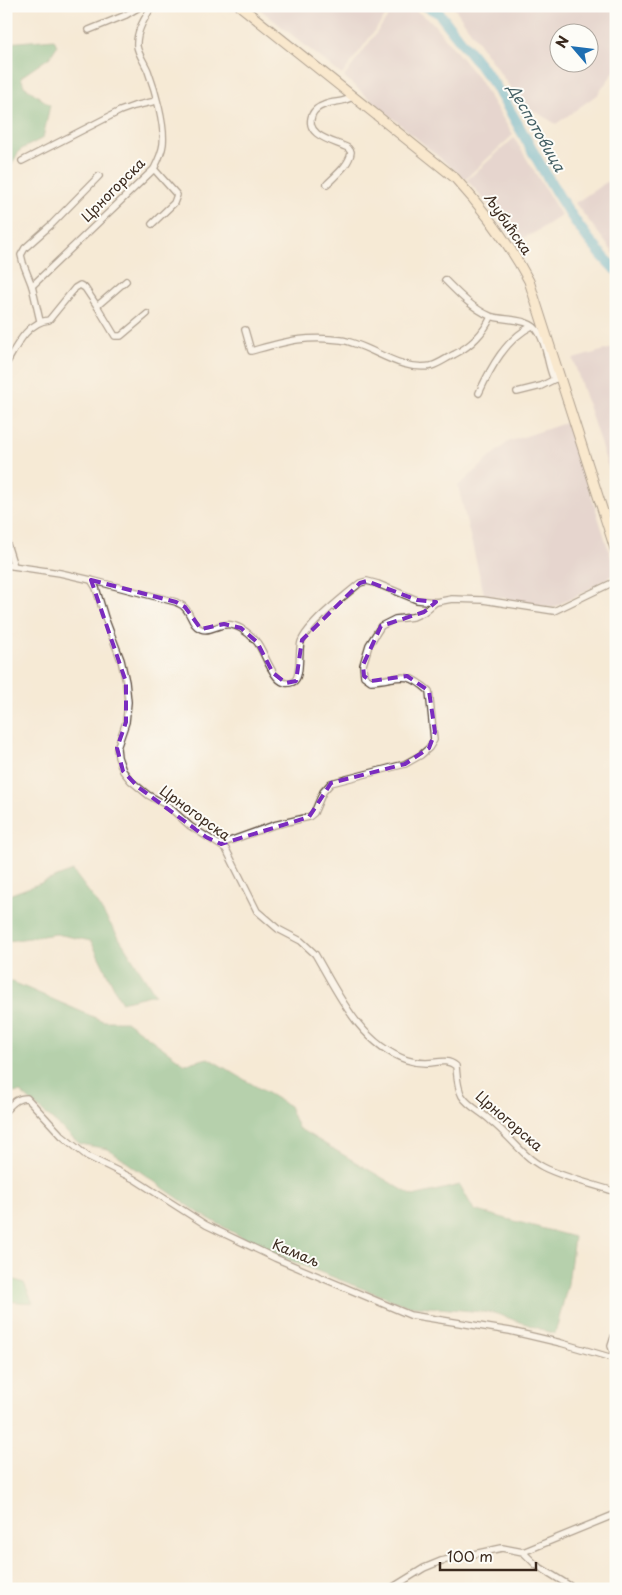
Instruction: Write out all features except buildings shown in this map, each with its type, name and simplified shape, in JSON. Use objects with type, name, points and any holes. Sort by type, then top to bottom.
[{"type":"street","points":[[89,30],[126,15],[141,6]]},
{"type":"street","name":"Црногорска","points":[[32,286],[154,169],[161,154],[163,138],[156,101],[149,74],[137,46],[138,34],[152,6]]},
{"type":"street","name":"Љубићска","points":[[240,6],[455,178],[496,226],[514,253],[529,281],[558,379],[616,552]]},
{"type":"street","points":[[328,184],[346,163],[351,152],[348,148],[314,132],[310,125],[311,118],[314,111],[322,105],[347,101],[354,96]]},
{"type":"street","points":[[22,161],[120,111],[156,101]]},
{"type":"street","points":[[152,224],[174,203],[177,195],[154,169]]},
{"type":"street","points":[[40,321],[32,286],[21,255],[25,248],[52,224],[99,176]]},
{"type":"street","points":[[445,280],[475,307],[491,316],[532,326],[539,332],[550,372],[558,379],[517,392]]},
{"type":"street","points":[[97,306],[126,281]]},
{"type":"street","points":[[6,364],[28,331],[40,321],[49,320],[75,288],[80,285],[85,288],[115,336],[121,336],[147,314]]},
{"type":"street","points":[[245,330],[251,352],[309,337],[342,340],[360,344],[383,357],[412,365],[431,366],[464,349],[486,329],[491,316]]},
{"type":"street","points":[[479,393],[495,362],[514,339],[532,326]]},
{"type":"street","points":[[6,541],[14,566]]},
{"type":"street","points":[[6,565],[60,573],[176,602],[185,607],[195,625],[201,629],[208,630],[224,624],[234,625],[241,628],[257,642],[273,673],[286,683],[297,679],[299,651],[302,640],[316,623],[360,583],[367,581],[417,600],[436,602],[452,599],[483,600],[554,611],[616,581]]},
{"type":"street","name":"Црногорска","points":[[91,580],[96,588],[104,618],[121,660],[126,682],[128,702],[126,722],[117,748],[123,771],[148,795],[168,806],[206,838],[221,844],[226,849],[257,911],[278,929],[309,947],[350,1012],[382,1047],[406,1060],[420,1063],[442,1061],[452,1063],[456,1066],[459,1090],[467,1102],[490,1120],[540,1166],[616,1192]]},
{"type":"street","points":[[221,844],[274,825],[309,817],[314,813],[323,792],[331,782],[405,764],[429,748],[434,740],[435,732],[429,691],[418,681],[407,676],[371,681],[364,676],[362,665],[369,645],[381,626],[395,619],[424,612],[436,602]]},
{"type":"street","name":"Камаљ","points":[[6,1110],[13,1102],[20,1098],[27,1098],[62,1136],[87,1156],[134,1179],[206,1225],[275,1258],[410,1315],[510,1331],[616,1359]]},
{"type":"street","points":[[6,1248],[6,1254]]},
{"type":"street","points":[[616,1331],[611,1346],[616,1359]]},
{"type":"street","points":[[390,1589],[424,1568],[441,1561],[502,1548],[523,1552],[616,1514]]},
{"type":"street","points":[[523,1552],[536,1565],[575,1589]]},
{"type":"highlighted area","points":[[91,580],[176,602],[185,607],[201,629],[224,624],[241,628],[257,642],[273,673],[286,683],[296,681],[302,640],[360,583],[367,581],[417,600],[436,602],[424,612],[381,626],[363,665],[364,676],[371,681],[407,676],[429,691],[435,732],[429,748],[405,764],[331,783],[309,817],[221,844],[206,837],[138,787],[123,771],[117,748],[126,722],[126,682]]},
{"type":"shaded area","points":[[256,6],[393,6],[342,75]]},
{"type":"shaded area","points":[[396,6],[409,6],[431,21],[478,78],[513,135],[465,179],[344,77]]},
{"type":"shaded area","points":[[453,6],[616,6],[616,69],[598,94],[556,124],[521,103]]},
{"type":"shaded area","points":[[514,138],[561,215],[536,232],[515,242],[493,210],[467,180]]},
{"type":"shaded area","points":[[616,176],[616,256],[575,203]]},
{"type":"shaded area","points":[[616,347],[616,492],[573,359]]},
{"type":"shaded area","points":[[568,422],[616,573],[552,608],[484,594],[458,486],[508,442]]},
{"type":"green space","points":[[54,39],[57,46],[50,57],[21,77],[24,86],[50,105],[43,138],[20,150],[6,174],[6,43]]},
{"type":"green space","points":[[73,871],[95,900],[155,994],[121,1002],[91,941],[56,934],[9,941],[6,945],[6,896]]},
{"type":"green space","points":[[6,979],[103,1021],[126,1021],[185,1064],[208,1058],[289,1106],[298,1128],[413,1196],[460,1185],[474,1210],[574,1237],[568,1284],[555,1334],[494,1313],[405,1305],[268,1252],[199,1213],[108,1149],[80,1144],[20,1092],[6,1094]]},
{"type":"green space","points":[[6,1277],[24,1283],[33,1303],[6,1301]]},
{"type":"waterway","name":"Деспотовица","points":[[426,6],[439,13],[485,72],[499,92],[566,207],[581,229],[616,270]]}]
